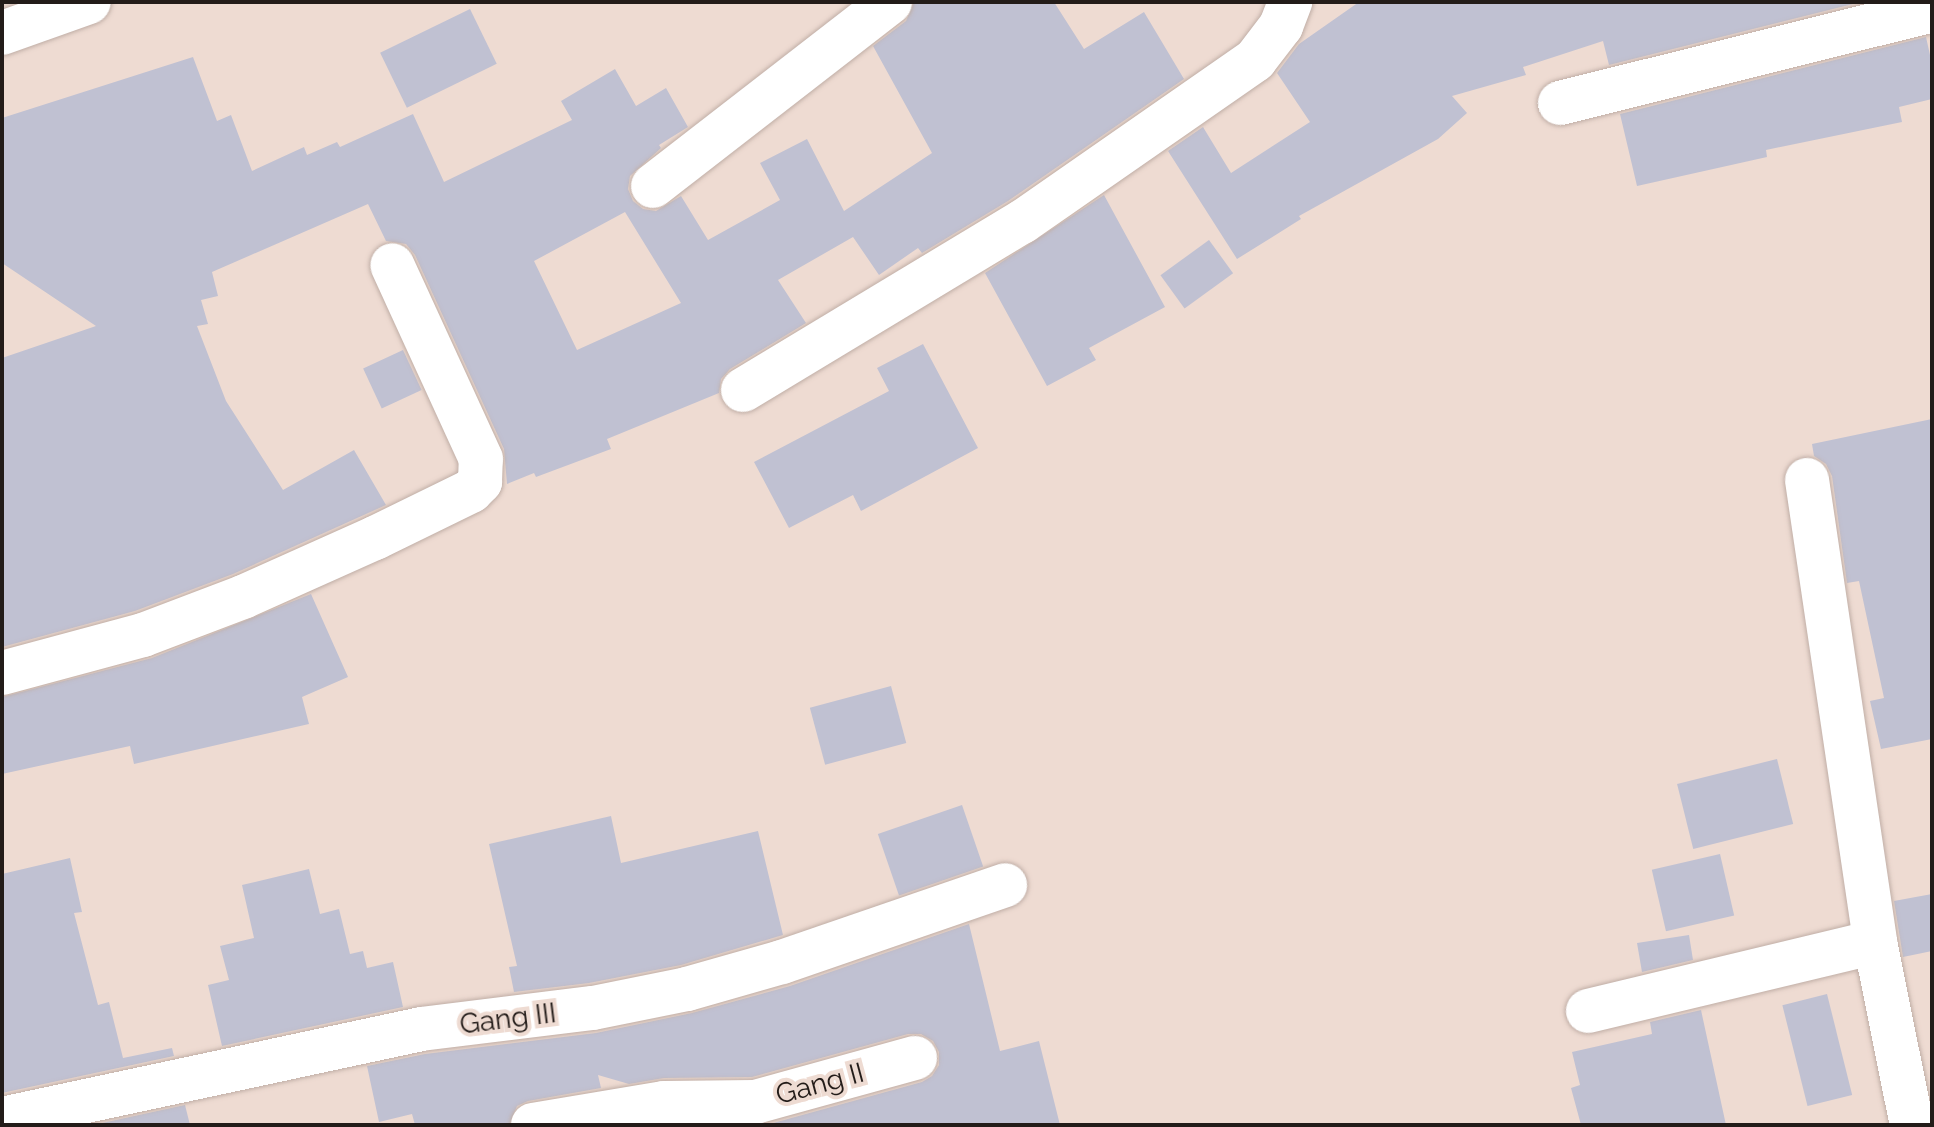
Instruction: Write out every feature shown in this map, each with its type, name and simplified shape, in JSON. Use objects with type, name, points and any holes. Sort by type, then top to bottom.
[{"type":"street","points":[[2,33],[89,2]]},
{"type":"street","points":[[653,186],[890,2]]},
{"type":"street","points":[[743,390],[1022,222],[1255,60],[1281,26],[1290,2]]},
{"type":"street","points":[[1560,103],[1932,10]]},
{"type":"street","points":[[2,673],[143,635],[243,597],[375,538],[471,491],[480,482],[484,473],[481,459],[392,265]]},
{"type":"street","points":[[1807,480],[1875,942],[1912,1125]]},
{"type":"street","name":"Gang III","points":[[2,1119],[421,1029],[593,1008],[687,989],[782,962],[1005,885]]},
{"type":"street","points":[[1588,1011],[1875,942]]},
{"type":"street","name":"Gang II","points":[[533,1125],[664,1103],[755,1102],[915,1058]]},
{"type":"building","points":[[914,2],[1054,2],[1084,49],[1144,12],[1184,79],[1008,201],[922,253],[918,248],[879,275],[853,237],[778,280],[806,323],[730,369],[721,379],[719,393],[607,439],[611,449],[536,477],[534,473],[507,484],[504,449],[415,255],[406,244],[386,241],[368,204],[212,272],[218,296],[201,300],[208,324],[197,326],[226,401],[283,490],[354,450],[386,505],[233,574],[135,611],[2,647],[2,358],[96,326],[2,263],[2,118],[193,57],[217,121],[231,115],[252,171],[304,147],[307,155],[337,142],[340,147],[413,114],[444,182],[572,120],[561,101],[615,69],[636,106],[666,88],[688,127],[659,145],[661,148],[630,176],[628,189],[633,201],[643,209],[656,211],[681,196],[708,240],[780,200],[760,163],[807,139],[844,211],[932,153],[873,46],[906,21]],"holes":[[[625,212],[681,303],[577,350],[534,261]]]},
{"type":"building","points":[[1359,2],[1861,2],[1609,65],[1603,41],[1523,67],[1526,75],[1452,96],[1467,113],[1438,139],[1299,216],[1301,219],[1237,259],[1168,151],[1203,127],[1231,173],[1310,122],[1277,73],[1299,44]]},
{"type":"building","points":[[470,9],[497,64],[407,108],[380,53]]},
{"type":"building","points":[[1926,37],[1932,64],[1932,99],[1899,107],[1902,122],[1766,150],[1767,157],[1637,186],[1620,114]]},
{"type":"building","points":[[1104,195],[1165,307],[1089,348],[1096,360],[1047,386],[985,273]]},
{"type":"building","points":[[1209,240],[1233,273],[1185,308],[1160,275]]},
{"type":"building","points":[[923,344],[978,448],[861,511],[853,495],[789,528],[754,462],[889,391],[877,368]]},
{"type":"building","points":[[403,350],[422,390],[382,408],[363,369]]},
{"type":"building","points":[[1932,419],[1932,739],[1881,749],[1870,701],[1884,698],[1859,581],[1847,583],[1832,476],[1826,464],[1814,456],[1812,444]]},
{"type":"building","points":[[311,594],[348,677],[302,697],[309,724],[134,764],[130,746],[2,774],[2,697],[152,658]]},
{"type":"building","points":[[891,686],[906,743],[825,765],[810,708]]},
{"type":"building","points":[[1777,759],[1793,824],[1693,849],[1677,784]]},
{"type":"building","points":[[962,805],[983,866],[899,895],[878,834]]},
{"type":"building","points":[[611,816],[621,863],[758,831],[783,935],[681,965],[589,983],[514,992],[509,967],[517,966],[489,844]]},
{"type":"building","points":[[1720,854],[1734,915],[1666,931],[1652,870]]},
{"type":"building","points":[[70,858],[82,912],[74,913],[98,1005],[109,1002],[123,1058],[172,1048],[174,1056],[2,1093],[2,874]]},
{"type":"building","points":[[309,869],[320,914],[339,909],[350,954],[363,951],[367,968],[393,962],[403,1007],[222,1046],[208,985],[229,980],[220,946],[254,938],[242,885]]},
{"type":"building","points":[[1932,894],[1932,951],[1903,957],[1894,901]]},
{"type":"building","points":[[969,924],[1000,1051],[1039,1041],[1060,1125],[766,1125],[922,1082],[932,1076],[939,1065],[939,1052],[933,1041],[921,1034],[908,1034],[752,1077],[664,1078],[629,1084],[598,1075],[601,1088],[528,1101],[517,1106],[509,1125],[415,1125],[412,1114],[379,1122],[367,1066],[425,1054],[596,1033],[692,1013],[790,986]]},
{"type":"building","points":[[1689,935],[1693,960],[1642,972],[1637,943]]},
{"type":"building","points":[[1827,994],[1852,1095],[1808,1106],[1782,1005]]},
{"type":"building","points":[[1701,1010],[1726,1125],[1581,1125],[1571,1088],[1580,1085],[1572,1052],[1652,1034],[1650,1022]]},
{"type":"building","points":[[185,1105],[190,1125],[93,1125]]}]
